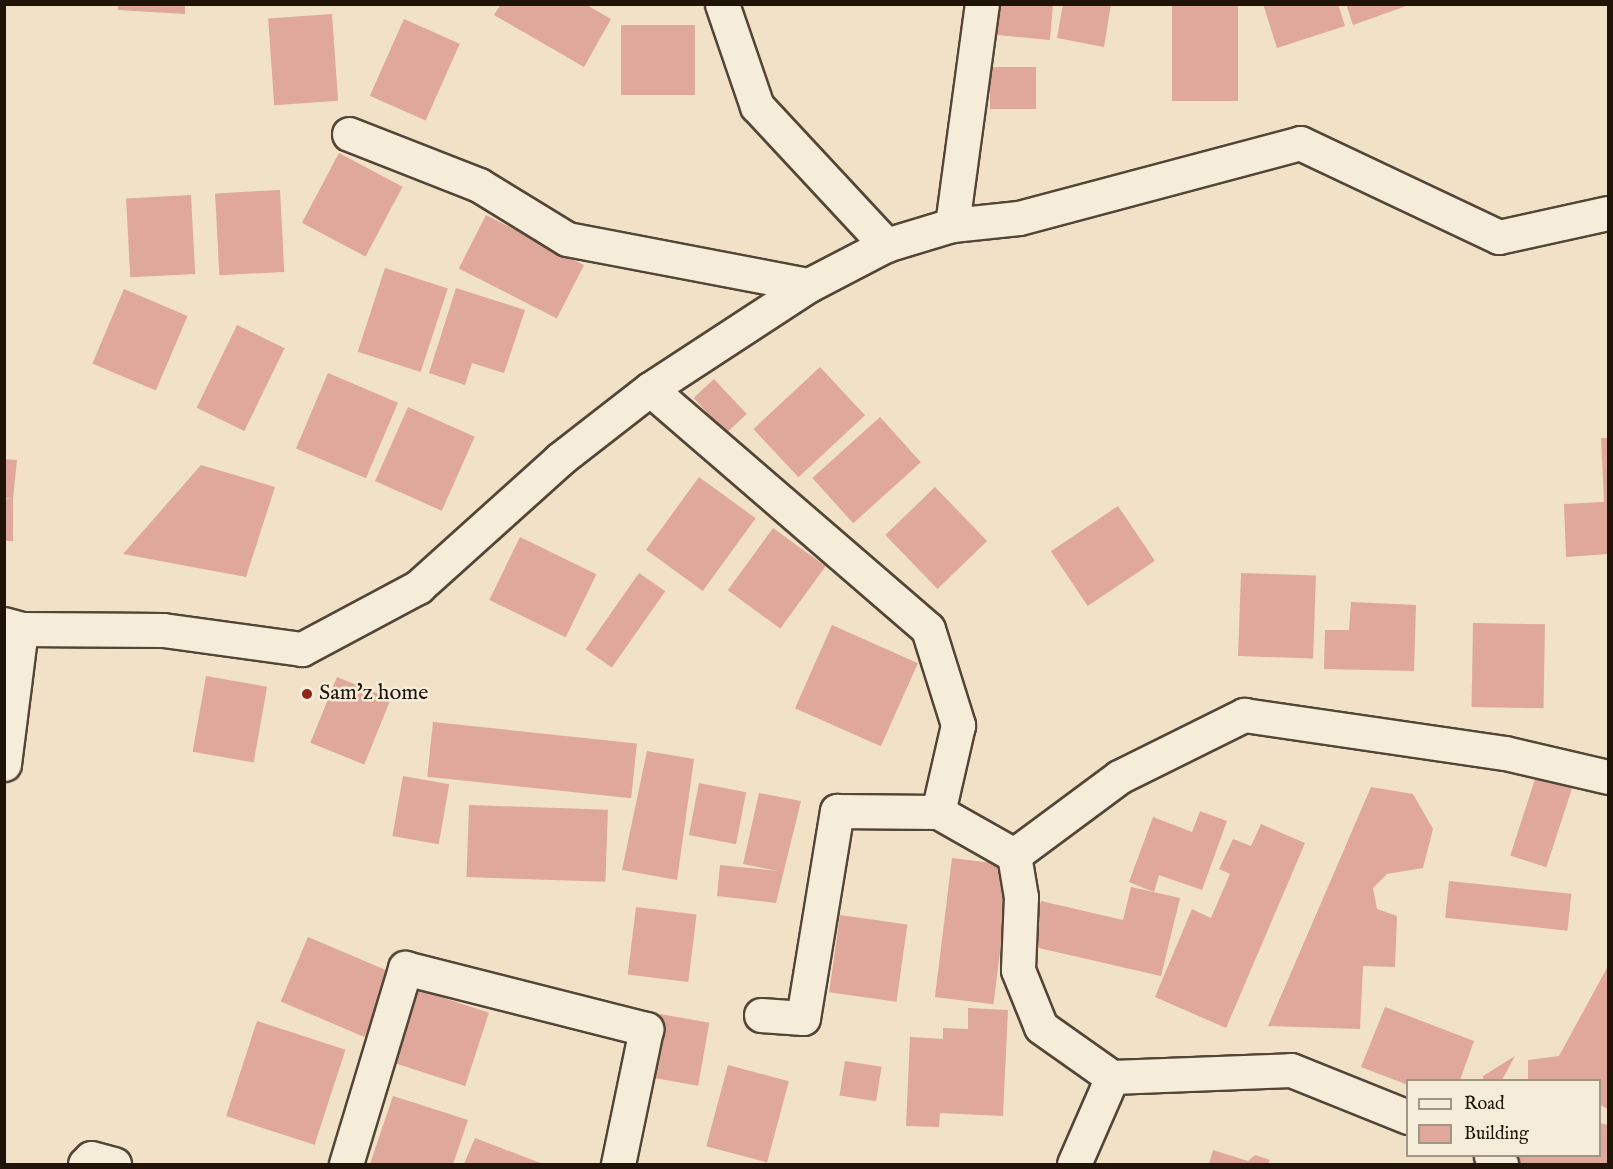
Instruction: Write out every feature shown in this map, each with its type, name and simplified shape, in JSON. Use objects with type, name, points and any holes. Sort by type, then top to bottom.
[{"type":"street","points":[[722,4],[757,106],[886,245]]},
{"type":"street","points":[[952,225],[982,4]]},
{"type":"street","points":[[349,134],[479,185],[567,239],[809,285]]},
{"type":"street","points":[[4,765],[13,627],[163,630],[302,649],[418,586],[560,459],[650,389],[809,285],[886,245],[952,225],[1019,218],[1300,143],[1499,237],[1608,213]]},
{"type":"street","points":[[650,389],[928,629],[957,725],[938,812]]},
{"type":"street","points":[[1014,855],[1119,777],[1244,715],[1505,753],[1608,777]]},
{"type":"street","points":[[761,1015],[803,1018],[837,811],[938,812],[1014,855]]},
{"type":"street","points":[[1014,855],[1021,897],[1018,970],[1041,1027],[1112,1077],[1291,1070],[1406,1118]]},
{"type":"street","points":[[346,1164],[405,968],[646,1029],[618,1164]]},
{"type":"street","points":[[1074,1164],[1112,1077]]},
{"type":"street","points":[[85,1164],[91,1158],[114,1164]]},
{"type":"building","points":[[118,4],[185,4],[185,14],[118,10]]},
{"type":"building","points":[[501,4],[585,4],[611,19],[584,67],[494,15]]},
{"type":"building","points":[[989,4],[1053,4],[1050,40],[987,34]]},
{"type":"building","points":[[1063,4],[1111,4],[1104,47],[1057,38]]},
{"type":"building","points":[[1172,4],[1238,4],[1238,101],[1172,101]]},
{"type":"building","points":[[1263,4],[1338,4],[1345,26],[1277,48]]},
{"type":"building","points":[[1346,4],[1409,4],[1409,5],[1353,25]]},
{"type":"building","points":[[332,14],[338,101],[274,105],[268,18]]},
{"type":"building","points":[[404,19],[460,44],[426,121],[370,96]]},
{"type":"building","points":[[621,25],[695,25],[695,95],[621,95]]},
{"type":"building","points":[[990,67],[1036,67],[1036,109],[990,109]]},
{"type":"building","points":[[339,153],[403,187],[365,257],[302,223]]},
{"type":"building","points":[[280,190],[284,272],[219,275],[215,193]]},
{"type":"building","points":[[191,195],[195,274],[130,277],[126,198]]},
{"type":"building","points":[[486,215],[584,265],[557,318],[459,268]]},
{"type":"building","points":[[385,268],[448,288],[421,372],[358,352]]},
{"type":"building","points":[[456,288],[525,310],[504,373],[472,363],[465,385],[429,373]]},
{"type":"building","points":[[124,289],[188,316],[156,391],[92,364]]},
{"type":"building","points":[[237,325],[285,348],[244,431],[197,408]]},
{"type":"building","points":[[820,367],[865,415],[798,477],[753,429]]},
{"type":"building","points":[[328,373],[398,403],[366,478],[296,448]]},
{"type":"building","points":[[714,379],[747,414],[726,433],[694,398]]},
{"type":"building","points":[[408,407],[475,437],[442,511],[375,481]]},
{"type":"building","points":[[880,417],[921,462],[853,523],[812,478]]},
{"type":"building","points":[[1601,438],[1608,438],[1608,554],[1566,557],[1564,504],[1604,502]]},
{"type":"building","points":[[4,459],[17,460],[13,499],[4,498]]},
{"type":"building","points":[[201,465],[275,487],[246,577],[123,554]]},
{"type":"building","points":[[699,477],[756,518],[703,591],[646,550]]},
{"type":"building","points":[[935,487],[987,541],[937,589],[885,535]]},
{"type":"building","points":[[4,499],[13,499],[13,541],[4,541]]},
{"type":"building","points":[[1118,506],[1155,561],[1088,606],[1051,551]]},
{"type":"building","points":[[773,528],[826,566],[780,629],[728,590]]},
{"type":"building","points":[[520,537],[596,574],[566,637],[489,600]]},
{"type":"building","points":[[639,573],[665,591],[612,668],[586,649]]},
{"type":"building","points":[[1241,573],[1316,576],[1313,659],[1238,656]]},
{"type":"building","points":[[1351,602],[1416,605],[1414,671],[1324,669],[1325,630],[1349,630]]},
{"type":"building","points":[[1473,623],[1545,624],[1544,708],[1472,707]]},
{"type":"building","points":[[832,625],[918,663],[881,746],[795,708]]},
{"type":"building","points":[[206,676],[267,687],[254,763],[193,752]]},
{"type":"building","points":[[337,677],[391,699],[364,765],[310,743]]},
{"type":"building","points":[[433,722],[637,743],[631,798],[427,777]]},
{"type":"building","points":[[647,751],[694,759],[677,880],[622,870]]},
{"type":"building","points":[[1538,770],[1574,782],[1546,867],[1510,856]]},
{"type":"building","points":[[403,776],[449,784],[439,844],[392,836]]},
{"type":"building","points":[[699,783],[746,792],[736,844],[689,835]]},
{"type":"building","points":[[1371,787],[1413,794],[1433,829],[1423,868],[1387,874],[1373,888],[1377,909],[1397,916],[1395,967],[1363,966],[1360,1029],[1268,1026]]},
{"type":"building","points":[[759,793],[801,801],[776,903],[717,896],[720,865],[778,871],[743,864]]},
{"type":"building","points":[[469,805],[608,810],[605,882],[466,877]]},
{"type":"building","points":[[1200,811],[1227,821],[1202,890],[1159,875],[1154,892],[1129,882],[1153,817],[1192,832]]},
{"type":"building","points":[[1261,824],[1305,843],[1226,1028],[1155,997],[1192,909],[1211,918],[1230,874],[1219,869],[1233,839],[1251,846]]},
{"type":"building","points":[[952,858],[1011,865],[993,1004],[935,997]]},
{"type":"building","points":[[1449,881],[1571,894],[1567,931],[1445,918]]},
{"type":"building","points":[[1131,887],[1180,898],[1161,976],[1030,946],[1041,901],[1123,920]]},
{"type":"building","points":[[636,907],[697,914],[688,982],[628,974]]},
{"type":"building","points":[[840,915],[907,924],[896,1002],[829,992]]},
{"type":"building","points":[[308,937],[392,973],[364,1037],[281,1001]]},
{"type":"building","points":[[1608,966],[1608,1109],[1601,1106],[1601,1079],[1528,1079],[1528,1060],[1559,1056]]},
{"type":"building","points":[[410,987],[489,1013],[465,1086],[386,1060]]},
{"type":"building","points":[[1385,1007],[1474,1041],[1460,1079],[1406,1079],[1406,1084],[1361,1067]]},
{"type":"building","points":[[968,1008],[1008,1010],[1003,1116],[940,1113],[939,1127],[906,1126],[910,1037],[943,1039],[943,1028],[968,1029]]},
{"type":"building","points":[[660,1014],[709,1023],[698,1086],[649,1077]]},
{"type":"building","points":[[257,1021],[345,1050],[315,1145],[226,1116]]},
{"type":"building","points":[[1515,1056],[1503,1079],[1483,1079],[1483,1076]]},
{"type":"building","points":[[845,1061],[882,1067],[876,1101],[840,1096]]},
{"type":"building","points":[[728,1065],[789,1081],[767,1162],[706,1146]]},
{"type":"building","points":[[393,1096],[468,1120],[453,1164],[370,1164]]},
{"type":"building","points":[[1601,1123],[1608,1125],[1608,1164],[1511,1164],[1500,1157],[1601,1157]]},
{"type":"building","points":[[475,1138],[543,1164],[464,1164]]},
{"type":"building","points":[[1213,1150],[1248,1161],[1255,1155],[1270,1160],[1268,1164],[1209,1164]]},
{"type":"place","name":"Sam'z home","points":[[307,694]]}]
